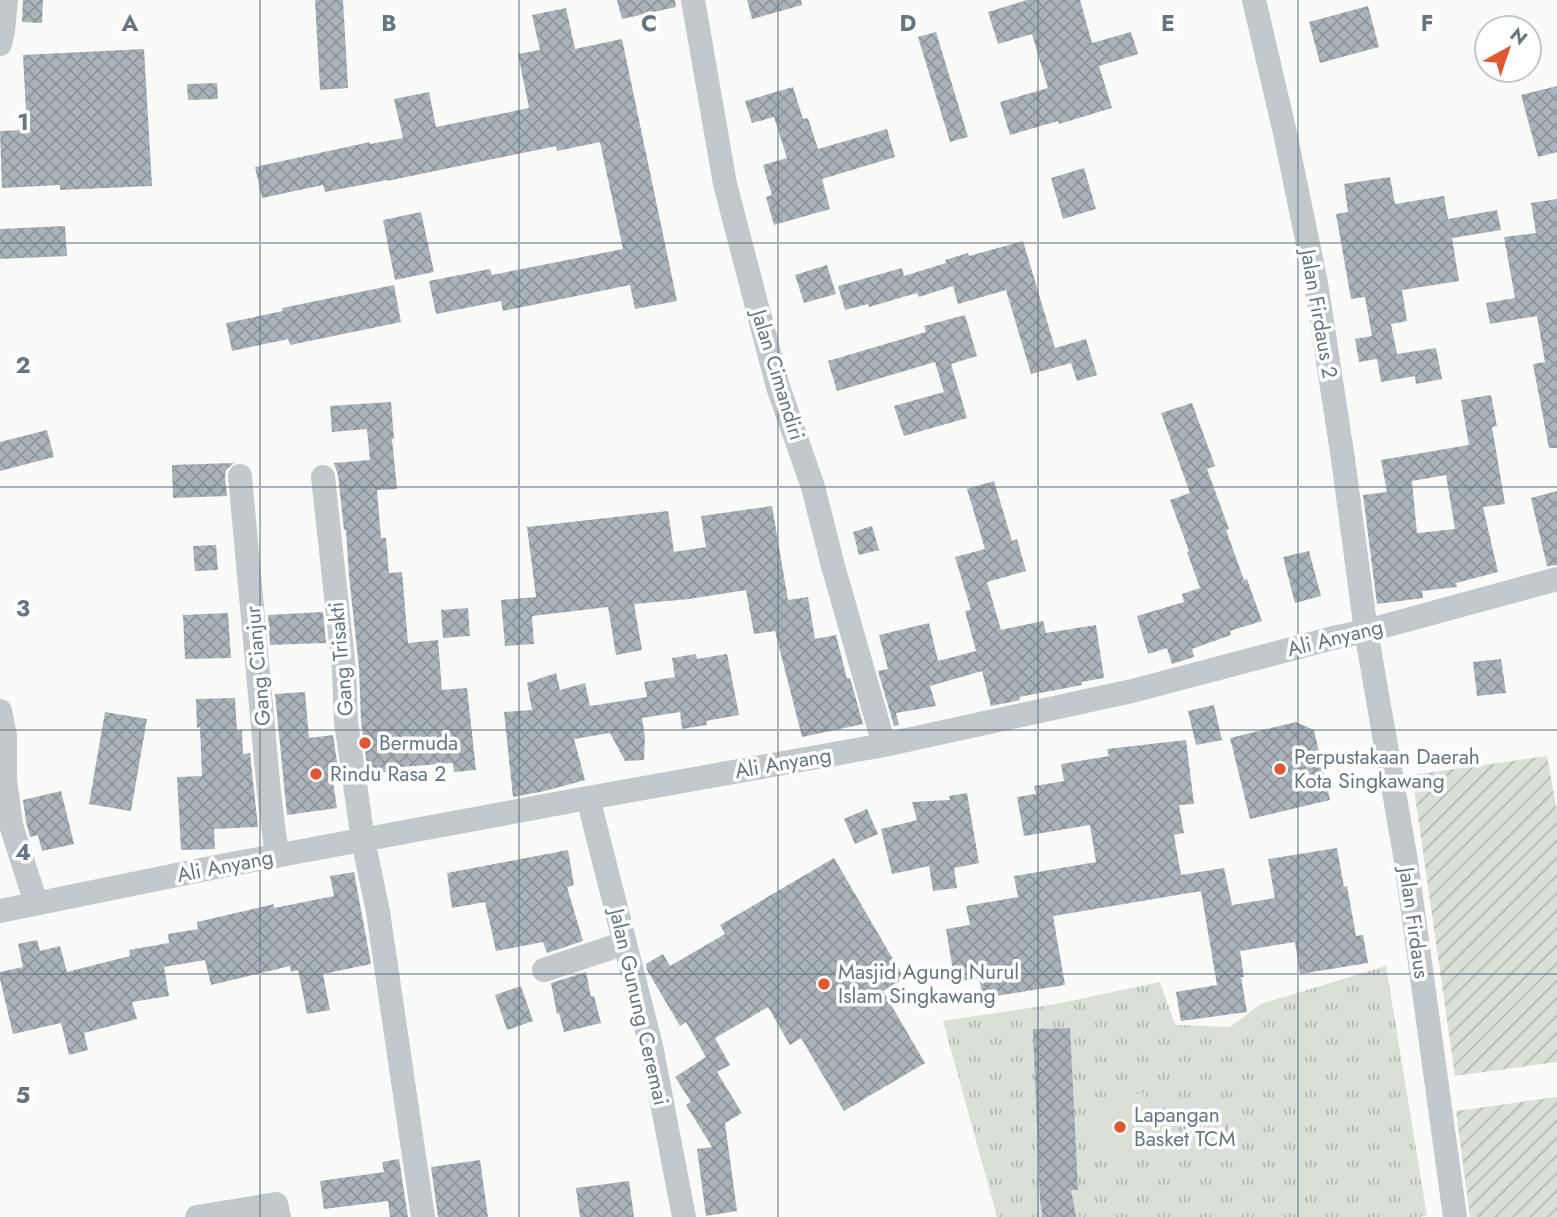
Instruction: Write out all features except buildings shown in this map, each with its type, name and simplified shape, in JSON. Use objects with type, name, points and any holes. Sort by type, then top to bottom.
[{"type":"street","points":[[0,44],[4,31],[6,0]]},
{"type":"street","name":"Jalan Cimandiri","points":[[693,0],[725,184],[778,387],[813,487],[884,746]]},
{"type":"street","name":"Jalan Firdaus 2","points":[[1254,0],[1316,283],[1366,631]]},
{"type":"street","name":"Gang Cianjur","points":[[240,476],[277,856]]},
{"type":"street","name":"Gang Trisakti","points":[[323,477],[344,670],[346,722],[363,840],[378,912],[423,1217]]},
{"type":"street","name":"Ali Anyang","points":[[0,911],[277,856],[884,746],[1132,691],[1557,579]]},
{"type":"street","name":"Jalan Firdaus","points":[[1366,631],[1406,861],[1455,1217]]},
{"type":"street","points":[[0,711],[5,736],[5,780],[11,825],[36,903]]},
{"type":"street","name":"Jalan Gunung Ceremai","points":[[588,798],[651,1045],[684,1217]]},
{"type":"street","points":[[544,970],[625,943]]},
{"type":"street","points":[[197,1217],[276,1204],[279,1217]]},
{"type":"green space","points":[[1547,756],[1557,811],[1557,1062],[1455,1076],[1412,775]]},
{"type":"green space","points":[[1386,966],[1427,1216],[997,1217],[943,1021],[1056,1004],[1160,982],[1175,1025],[1230,1027],[1261,1004]]},
{"type":"green space","name":"Lapangan Basket TCM","points":[[1143,1093],[1155,1150],[1097,1161],[1085,1104]]},
{"type":"green space","points":[[1557,1097],[1557,1217],[1470,1217],[1456,1111]]},
{"type":"place","name":"Bermuda","points":[[365,743]]},
{"type":"place","name":"Perpustakaan Daerah Kota Singkawang","points":[[1280,769]]},
{"type":"place","name":"Rindu Rasa 2","points":[[316,774]]},
{"type":"place","name":"Masjid Agung Nurul Islam Singkawang","points":[[824,984]]},
{"type":"place","name":"Lapangan Basket TCM","points":[[1120,1127]]}]
